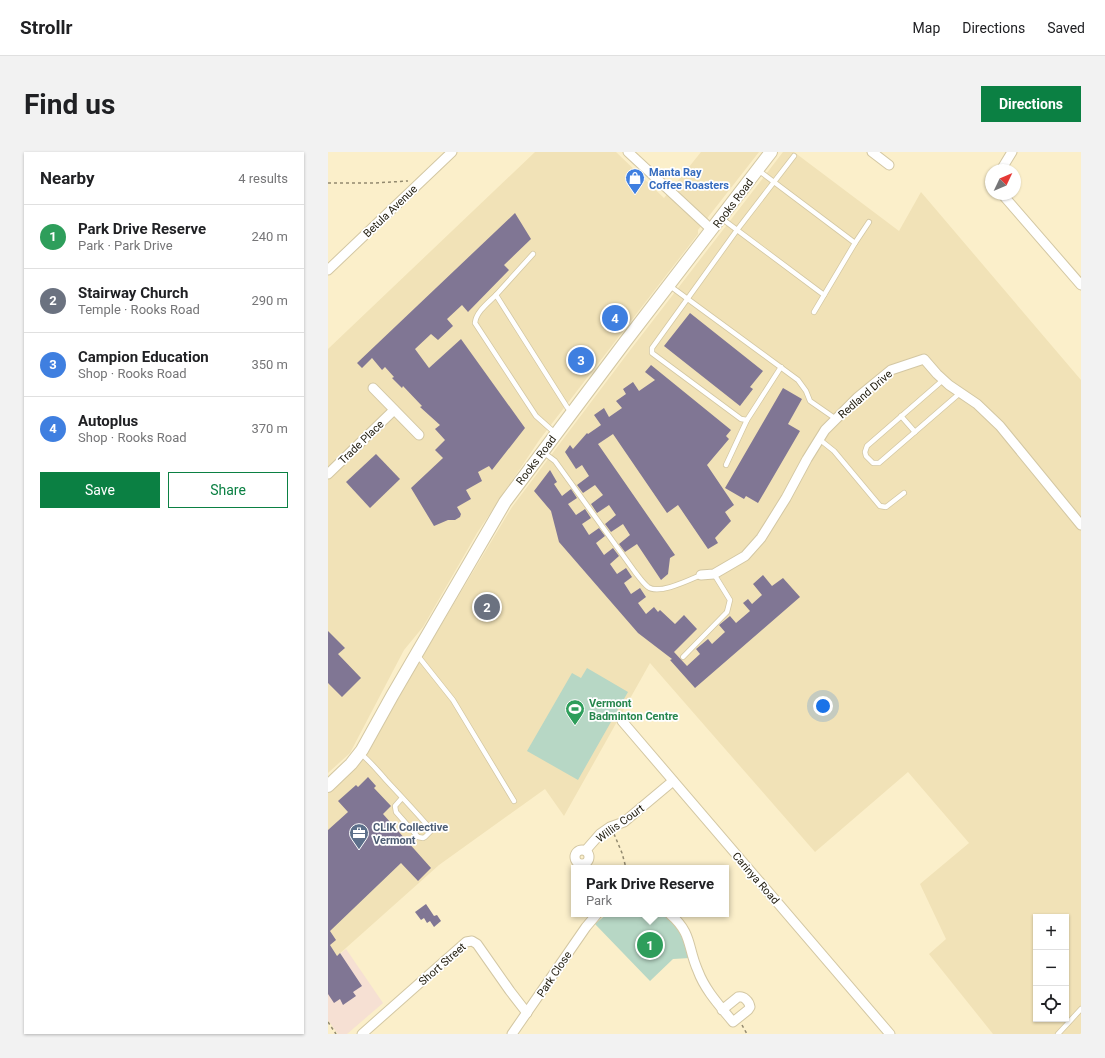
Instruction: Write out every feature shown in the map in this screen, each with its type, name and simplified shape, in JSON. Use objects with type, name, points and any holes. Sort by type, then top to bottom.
[{"type":"street","name":"Betula Avenue","points":[[328,270],[452,152]]},
{"type":"street","points":[[628,152],[712,230]]},
{"type":"street","name":"Rooks Road","points":[[328,786],[360,753],[505,502],[771,152]]},
{"type":"street","points":[[872,152],[889,165]]},
{"type":"street","points":[[1005,164],[1012,152]]},
{"type":"street","points":[[1007,200],[1081,285]]},
{"type":"street","name":"Redland Drive","points":[[701,575],[714,574],[745,556],[761,538],[825,430],[858,397],[891,370],[924,359],[943,380],[977,404],[1000,426],[1081,525]]},
{"type":"street","points":[[373,388],[419,435]]},
{"type":"street","name":"Trade Place","points":[[328,474],[394,410]]},
{"type":"street","name":"Carinya Road","points":[[622,721],[890,1034]]},
{"type":"street","name":"Willis Court","points":[[586,850],[600,834],[610,827],[624,822],[673,781]]},
{"type":"street","name":"Park Close","points":[[512,1034],[594,917]]},
{"type":"street","points":[[673,917],[683,927],[688,938],[697,970],[722,1010]]},
{"type":"street","name":"Short Street","points":[[362,1034],[466,942],[472,940],[477,944],[527,1013]]},
{"type":"lane","points":[[747,420],[741,419],[652,353],[652,348],[737,230],[794,156]]},
{"type":"lane","points":[[758,170],[855,243]]},
{"type":"lane","points":[[721,218],[824,295]]},
{"type":"lane","points":[[814,312],[869,222]]},
{"type":"lane","points":[[533,254],[478,314],[475,318],[475,323],[536,416],[556,434]]},
{"type":"lane","points":[[669,285],[798,380],[806,391],[810,401],[836,419]]},
{"type":"lane","points":[[496,295],[572,413]]},
{"type":"lane","points":[[726,465],[747,420],[781,368]]},
{"type":"lane","points":[[943,380],[867,446],[865,452],[870,461],[873,463],[879,463],[960,393]]},
{"type":"lane","points":[[901,416],[915,432]]},
{"type":"lane","points":[[819,439],[834,451],[880,506],[886,507],[904,493]]},
{"type":"lane","points":[[543,452],[555,461],[635,572],[648,587],[656,590],[674,586],[701,575]]},
{"type":"lane","points":[[683,657],[727,612],[730,600],[714,574]]},
{"type":"lane","points":[[416,654],[453,700],[514,801]]},
{"type":"lane","points":[[360,753],[402,798],[430,829],[429,834],[425,837],[418,837],[396,812],[395,806],[402,798]]},
{"type":"lane","points":[[1058,1034],[1081,1009]]},
{"type":"path","points":[[328,183],[374,183],[422,180]]},
{"type":"path","points":[[610,827],[622,853],[625,865]]},
{"type":"path","points":[[328,1022],[336,1034]]},
{"type":"shaded area","points":[[535,152],[616,152],[664,198],[701,152],[759,152],[698,230],[698,234],[540,439],[477,533],[423,627],[404,650],[350,753],[328,773],[328,349]]},
{"type":"shaded area","points":[[783,152],[794,152],[899,231],[921,192],[1081,380],[1081,1033],[993,1034],[929,954],[946,939],[920,884],[969,843],[908,772],[815,852],[650,663],[564,816],[545,789],[439,865],[328,964],[328,792],[363,755],[512,507],[631,349]]},
{"type":"shaded area","points":[[346,949],[383,1003],[347,1034],[338,1034],[328,1020],[328,964]]},
{"type":"green space","name":"Vermont Badminton Centre","points":[[587,668],[628,692],[578,780],[527,751],[572,673],[581,678]]},
{"type":"green space","points":[[603,917],[668,917],[681,932],[690,958],[673,959],[650,981],[595,924]]},
{"type":"building","points":[[515,213],[531,239],[504,265],[509,270],[468,312],[462,305],[447,319],[453,326],[438,340],[431,334],[415,349],[429,368],[461,339],[525,428],[492,470],[489,466],[478,472],[482,481],[466,490],[471,499],[457,507],[461,514],[460,517],[434,526],[411,488],[443,458],[435,450],[445,440],[435,429],[440,425],[420,407],[422,406],[403,386],[402,388],[392,378],[394,377],[385,367],[382,370],[372,358],[362,368],[357,363]]},
{"type":"building","points":[[690,313],[763,371],[750,387],[753,389],[740,406],[664,346]]},
{"type":"building","points":[[651,365],[731,430],[726,436],[729,439],[707,465],[734,505],[725,512],[731,521],[715,538],[718,543],[708,549],[678,505],[667,513],[613,434],[598,444],[675,555],[670,558],[668,574],[661,580],[637,544],[625,552],[619,544],[630,535],[623,524],[611,532],[605,524],[616,515],[609,505],[597,513],[591,504],[603,495],[595,485],[583,493],[577,485],[589,476],[582,465],[576,469],[565,452],[570,445],[573,449],[587,433],[588,434],[601,425],[594,415],[604,408],[609,417],[622,408],[616,401],[626,394],[623,389],[633,382],[639,391],[655,380],[645,372]]},
{"type":"building","points":[[783,388],[802,399],[788,424],[800,431],[758,503],[746,496],[744,499],[725,488]]},
{"type":"building","points":[[376,454],[400,479],[370,508],[346,482]]},
{"type":"building","points":[[550,470],[557,482],[554,484],[562,496],[571,489],[577,498],[568,504],[576,515],[585,509],[591,518],[582,524],[589,535],[599,528],[605,536],[596,543],[604,555],[613,548],[619,556],[610,564],[617,574],[626,568],[632,577],[624,583],[631,594],[640,588],[646,597],[638,603],[646,614],[654,607],[658,612],[660,610],[675,624],[684,615],[697,629],[674,652],[687,666],[700,654],[696,649],[708,639],[712,644],[725,632],[719,625],[730,616],[736,623],[750,611],[743,603],[748,599],[752,604],[762,595],[753,584],[763,575],[772,586],[783,578],[800,597],[695,688],[670,660],[672,659],[638,633],[559,542],[551,511],[534,491]]},
{"type":"building","points":[[328,631],[345,648],[338,654],[361,678],[342,697],[328,683]]},
{"type":"building","points":[[368,777],[376,786],[374,788],[391,806],[383,814],[431,868],[418,881],[401,863],[330,931],[336,940],[330,945],[337,956],[340,953],[362,986],[353,992],[356,996],[343,1005],[340,999],[334,1003],[328,994],[328,830],[348,812],[338,801],[356,785],[358,787]]},
{"type":"building","points":[[426,904],[434,916],[437,915],[441,921],[434,927],[430,921],[427,923],[424,918],[421,920],[415,912]]},
{"type":"place","name":"Manta Ray Coffee Roasters","points":[[635,195]]},
{"type":"place","name":"Autoplus","points":[[615,318]]},
{"type":"place","name":"Campion Education","points":[[581,360]]},
{"type":"place","name":"Stairway Church","points":[[487,607]]},
{"type":"place","name":"Vermont Badminton Centre","points":[[575,726]]},
{"type":"place","name":"CLIK Collective Vermont","points":[[359,850]]},
{"type":"place","name":"Park Drive Reserve","points":[[650,945]]}]
